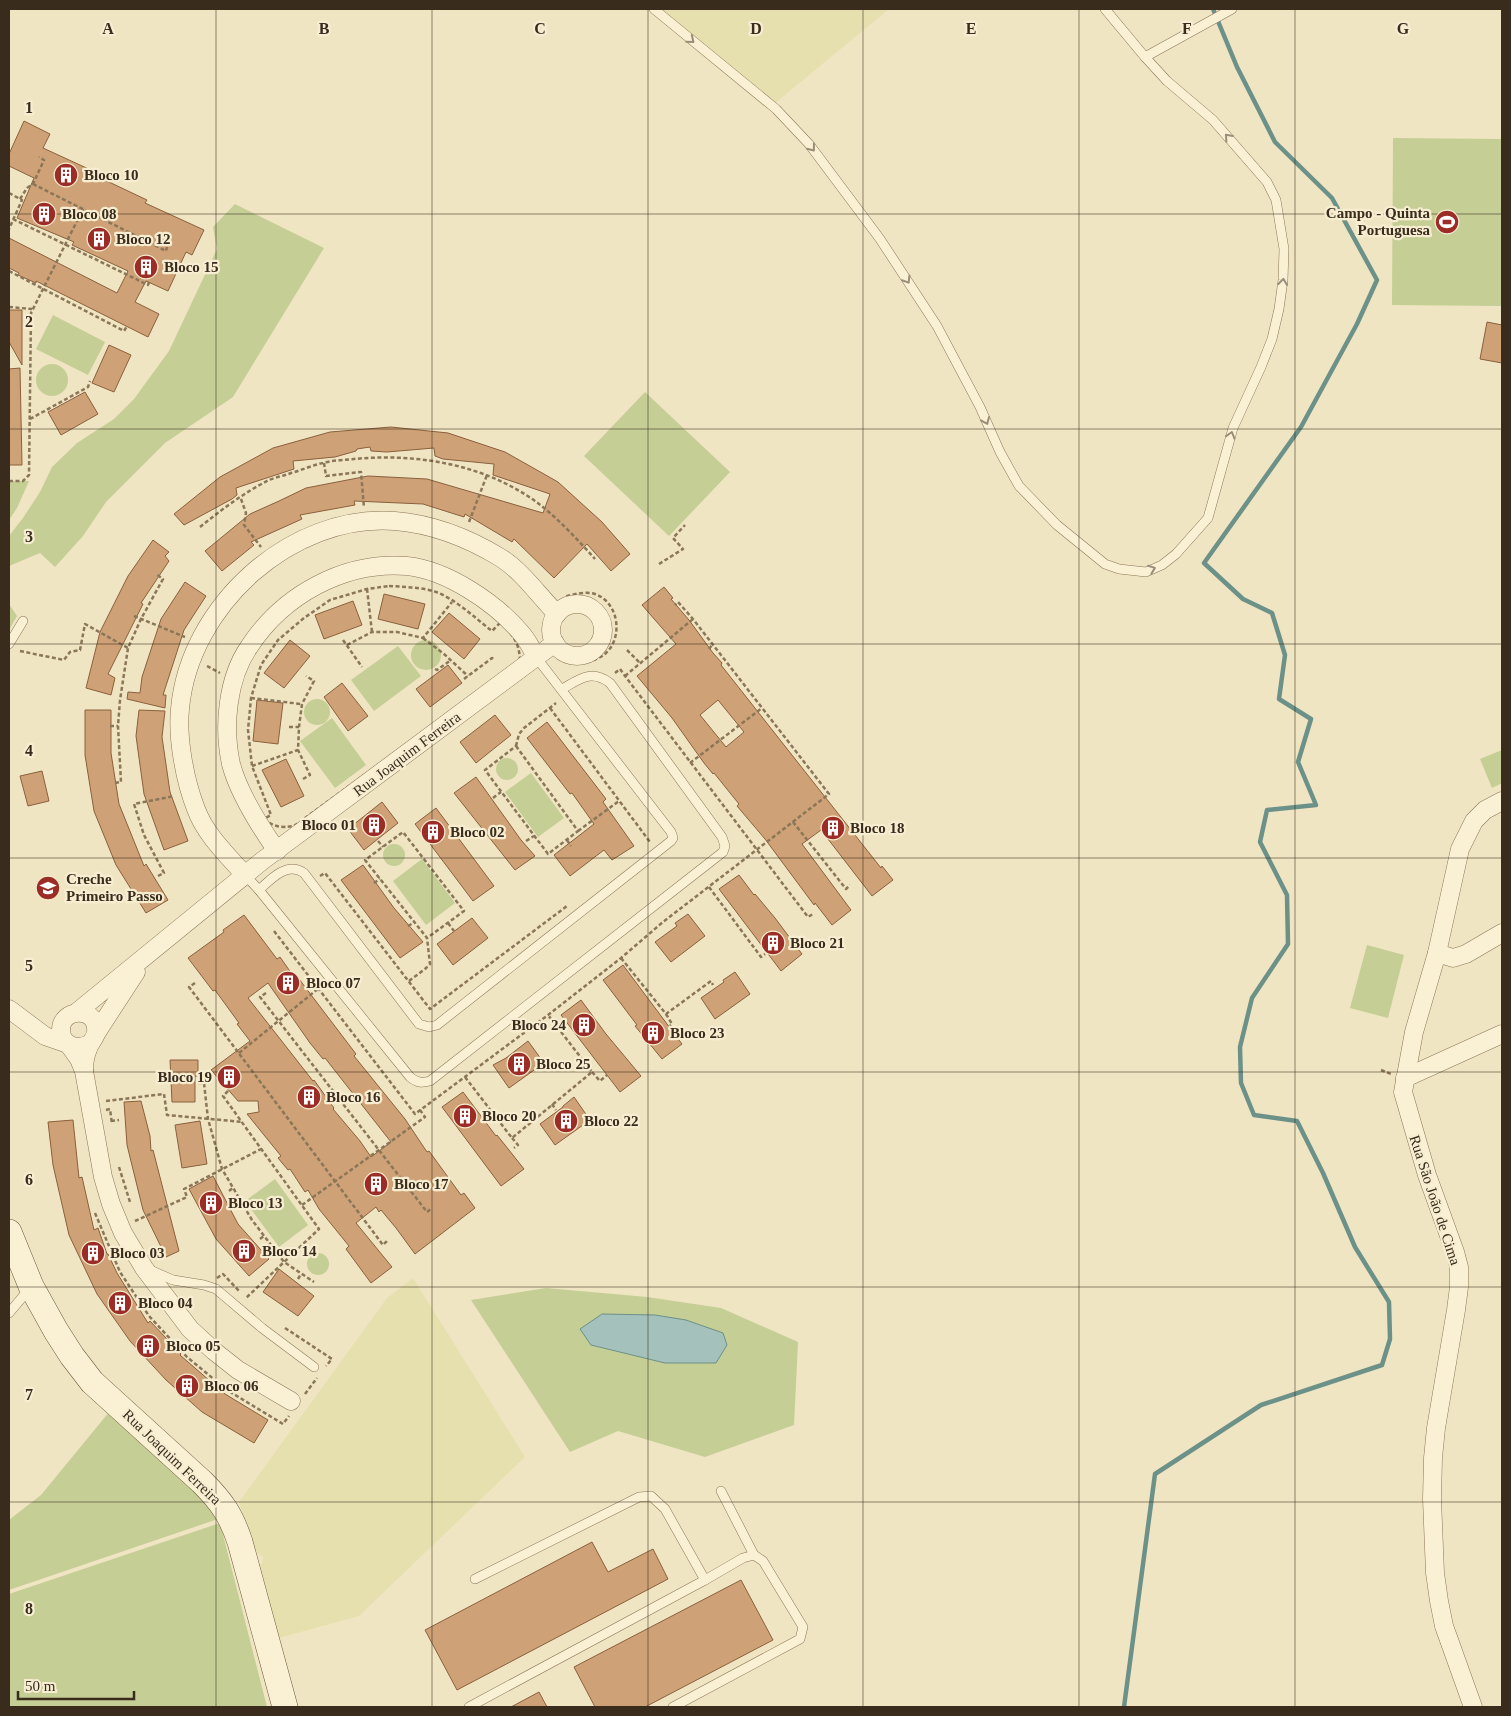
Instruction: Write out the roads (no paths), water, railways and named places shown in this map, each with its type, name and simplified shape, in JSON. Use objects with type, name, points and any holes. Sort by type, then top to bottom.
[{"type":"street","points":[[245,875],[215,840],[196,809],[185,769],[181,741],[180,709],[185,679],[204,635],[216,612],[248,576],[288,547],[332,528],[356,523],[395,521],[418,524],[478,546],[502,559],[557,607],[578,604],[594,610],[603,623],[604,631],[598,646],[592,652],[576,656],[567,654],[560,649],[557,650],[552,632],[557,607]]},
{"type":"street","points":[[277,851],[240,788],[232,766],[228,746],[228,726],[230,698],[236,673],[248,648],[270,620],[295,598],[335,577],[378,567],[407,566],[437,573],[457,582],[502,614],[522,634],[536,657]]},
{"type":"street","name":"Rua Joaquim Ferreira","points":[[34,1030],[54,1027],[70,1017],[144,959],[245,875],[536,657],[557,650]]},
{"type":"street","name":"Rua São João de Cima","points":[[1473,1707],[1444,1626],[1435,1573],[1432,1508],[1436,1428],[1456,1310],[1459,1287],[1458,1267],[1456,1252],[1427,1175],[1402,1092],[1414,1032],[1437,953],[1460,849],[1474,820],[1502,800]]},
{"type":"street","points":[[1437,953],[1452,958],[1466,954],[1502,933]]},
{"type":"street","name":"Rua Joaquim Ferreira","points":[[84,1071],[85,1059],[93,1038],[144,959]]},
{"type":"street","points":[[9,1009],[44,1036],[78,1048],[93,1038],[96,1026],[86,1013],[70,1017]]},
{"type":"street","name":"Rua Joaquim Ferreira","points":[[70,1017],[61,1029],[62,1035],[79,1059],[84,1071],[103,1177],[110,1204],[123,1233],[144,1268],[190,1329],[238,1370],[296,1402]]},
{"type":"street","points":[[1405,1078],[1502,1034]]},
{"type":"street","name":"Rua Joaquim Ferreira","points":[[9,1232],[31,1286],[56,1331],[92,1382],[202,1482],[218,1498],[233,1520],[285,1707]]},
{"type":"lane","points":[[654,9],[776,109],[809,144],[880,239],[937,326],[1019,486],[1057,525],[1105,564],[1119,569],[1146,572],[1162,565],[1176,554],[1208,518],[1233,428],[1272,339],[1283,280],[1284,249],[1276,200],[1266,182],[1213,120],[1167,81],[1105,9]]},
{"type":"lane","points":[[1145,57],[1231,9]]},
{"type":"lane","points":[[12,647],[23,621]]},
{"type":"lane","points":[[259,890],[273,877],[288,868],[304,873],[419,1024],[429,1027],[437,1025],[671,841],[673,838],[671,832],[536,657]]},
{"type":"lane","points":[[245,875],[410,1077],[422,1083],[430,1081],[723,852],[725,846],[722,837],[610,683],[604,678],[594,675],[585,676],[562,689]]},
{"type":"lane","points":[[144,1268],[173,1280],[216,1289],[262,1328],[314,1367]]},
{"type":"lane","points":[[9,1313],[31,1286]]},
{"type":"lane","points":[[672,1707],[800,1639],[803,1627],[762,1561],[754,1554],[721,1492]]},
{"type":"lane","points":[[475,1579],[638,1497],[651,1496],[665,1509],[705,1580]]},
{"type":"lane","points":[[469,1707],[743,1558],[754,1554]]},
{"type":"water","points":[[602,1314],[655,1315],[686,1320],[723,1333],[727,1345],[716,1363],[665,1363],[591,1345],[580,1329]]},
{"type":"waterway","points":[[1124,1707],[1155,1474],[1261,1405],[1382,1365],[1390,1339],[1389,1302],[1355,1247],[1323,1173],[1297,1121],[1254,1115],[1241,1083],[1240,1047],[1252,998],[1288,944],[1287,895],[1260,842],[1267,810],[1316,805],[1298,762],[1311,719],[1279,699],[1285,655],[1272,613],[1243,599],[1204,563],[1301,427],[1357,324],[1377,280],[1332,198],[1275,142],[1237,67],[1213,9]]},
{"type":"place","name":"Bloco 10","points":[[66,175]]},
{"type":"place","name":"Bloco 08","points":[[44,214]]},
{"type":"place","name":"Campo - Quinta Portuguesa","points":[[1447,222]]},
{"type":"place","name":"Bloco 12","points":[[99,239]]},
{"type":"place","name":"Bloco 15","points":[[146,267]]},
{"type":"place","name":"Bloco 01","points":[[374,825]]},
{"type":"place","name":"Bloco 18","points":[[833,828]]},
{"type":"place","name":"Bloco 02","points":[[433,832]]},
{"type":"place","name":"Creche Primeiro Passo","points":[[48,888]]},
{"type":"place","name":"Bloco 21","points":[[773,943]]},
{"type":"place","name":"Bloco 07","points":[[288,983]]},
{"type":"place","name":"Bloco 24","points":[[584,1025]]},
{"type":"place","name":"Bloco 23","points":[[653,1033]]},
{"type":"place","name":"Bloco 25","points":[[519,1064]]},
{"type":"place","name":"Bloco 19","points":[[229,1077]]},
{"type":"place","name":"Bloco 16","points":[[309,1097]]},
{"type":"place","name":"Bloco 20","points":[[465,1116]]},
{"type":"place","name":"Bloco 22","points":[[566,1121]]},
{"type":"place","name":"Bloco 17","points":[[376,1184]]},
{"type":"place","name":"Bloco 13","points":[[211,1203]]},
{"type":"place","name":"Bloco 14","points":[[244,1251]]},
{"type":"place","name":"Bloco 03","points":[[93,1253]]},
{"type":"place","name":"Bloco 04","points":[[120,1303]]},
{"type":"place","name":"Bloco 05","points":[[148,1346]]},
{"type":"place","name":"Bloco 06","points":[[187,1386]]}]
